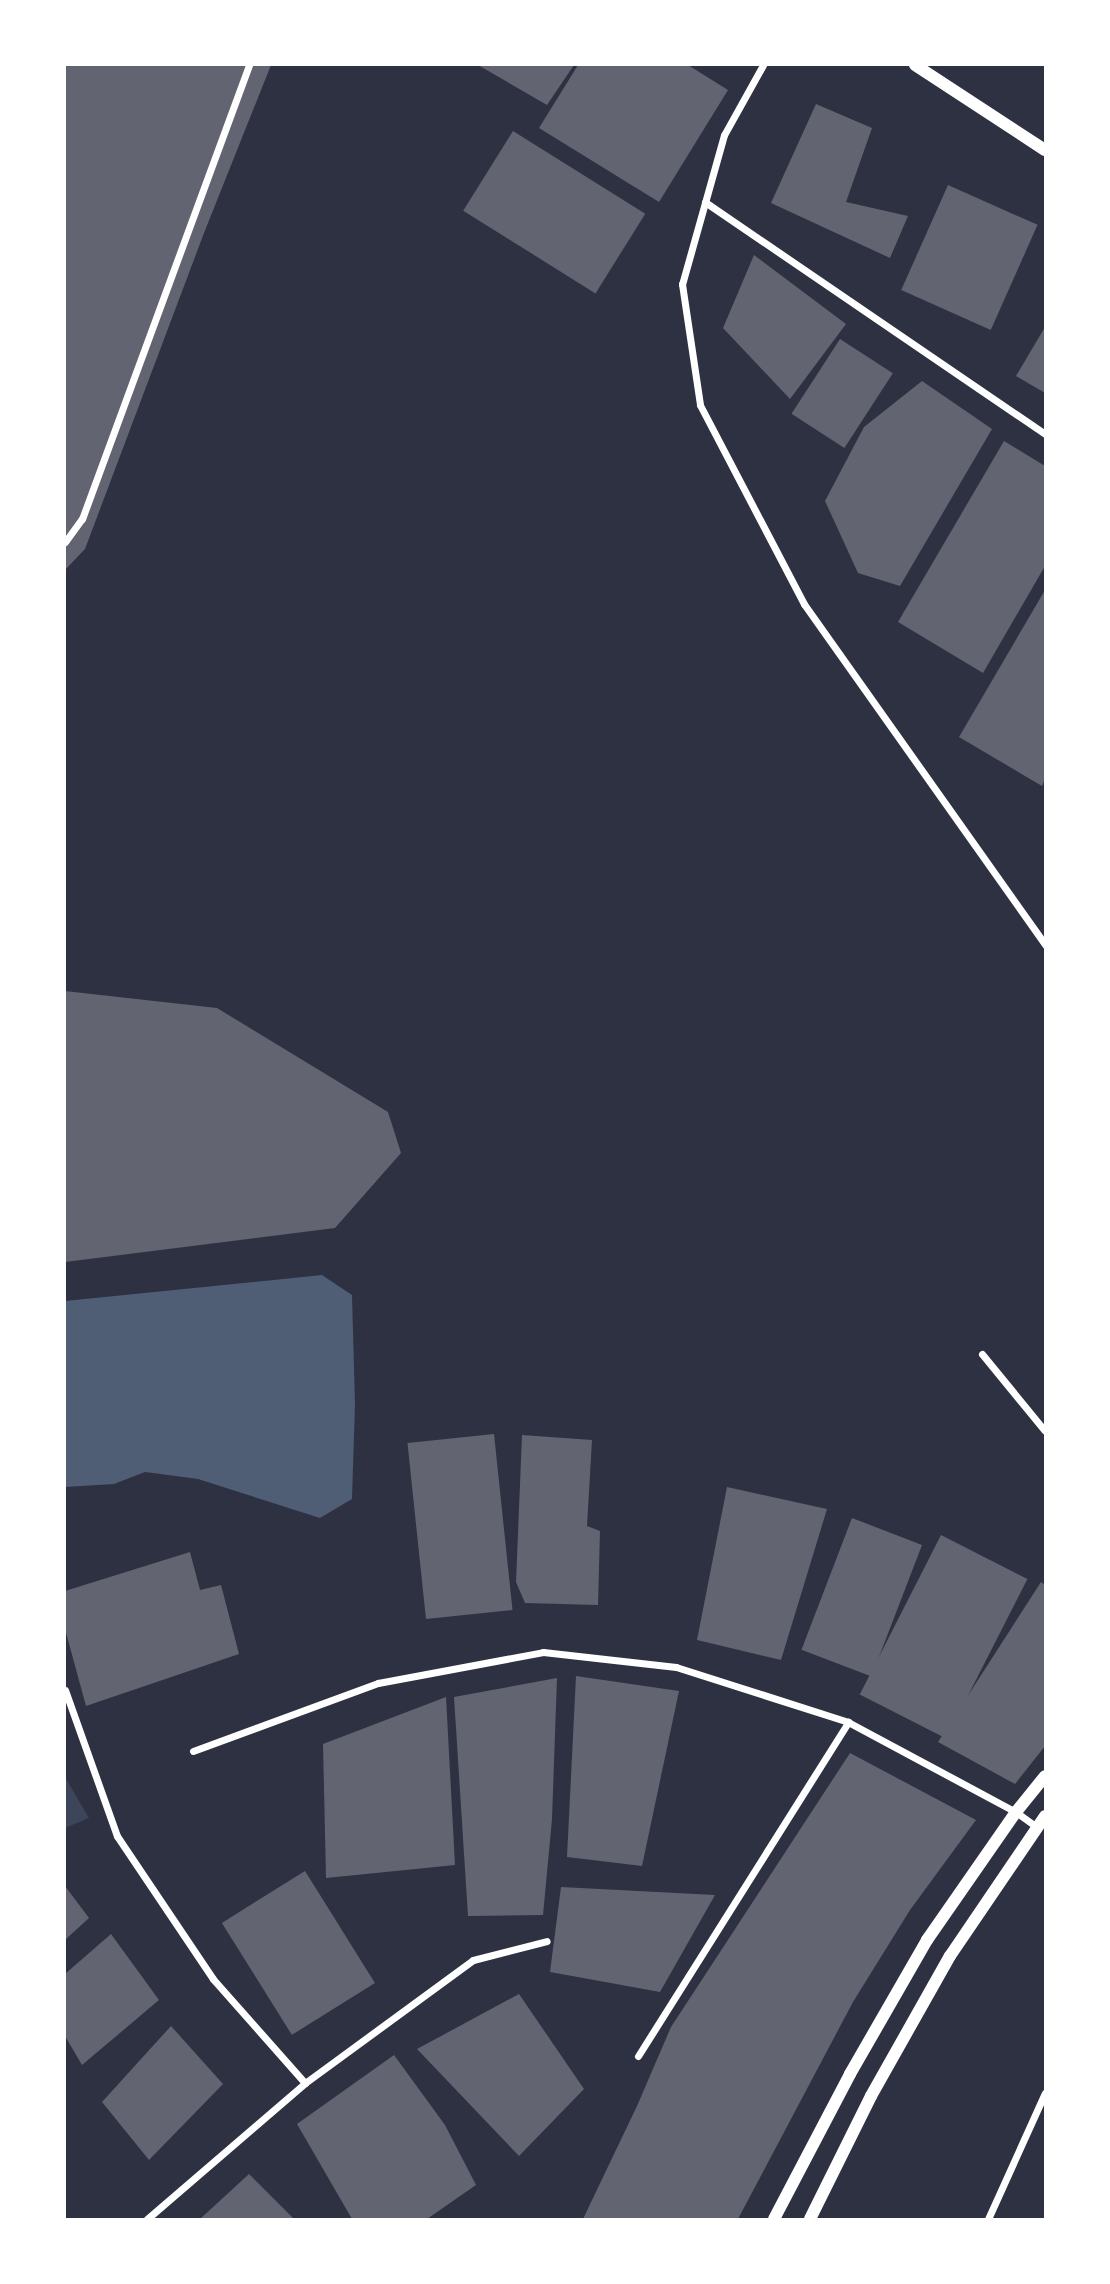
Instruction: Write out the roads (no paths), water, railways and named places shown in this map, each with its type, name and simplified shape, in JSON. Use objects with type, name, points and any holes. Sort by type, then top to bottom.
[{"type":"street","points":[[65,542],[82,519],[248,65]]},
{"type":"street","points":[[763,65],[724,135],[682,284],[700,405],[804,604],[1045,945]]},
{"type":"street","points":[[915,65],[1045,150]]},
{"type":"street","points":[[705,202],[1045,434]]},
{"type":"street","points":[[982,1354],[1045,1431]]},
{"type":"street","points":[[192,1751],[378,1683],[543,1653],[676,1667],[848,1721],[1016,1812],[1041,1822],[950,1956],[872,2096],[810,2219]]},
{"type":"street","points":[[65,1690],[117,1836],[213,1979],[304,2083]]},
{"type":"street","points":[[638,2056],[848,1721]]},
{"type":"street","points":[[774,2219],[850,2074],[927,1940],[1016,1812],[1045,1776]]},
{"type":"street","points":[[147,2219],[304,2083],[473,1959],[547,1941]]},
{"type":"street","points":[[988,2219],[1045,2093]]}]
